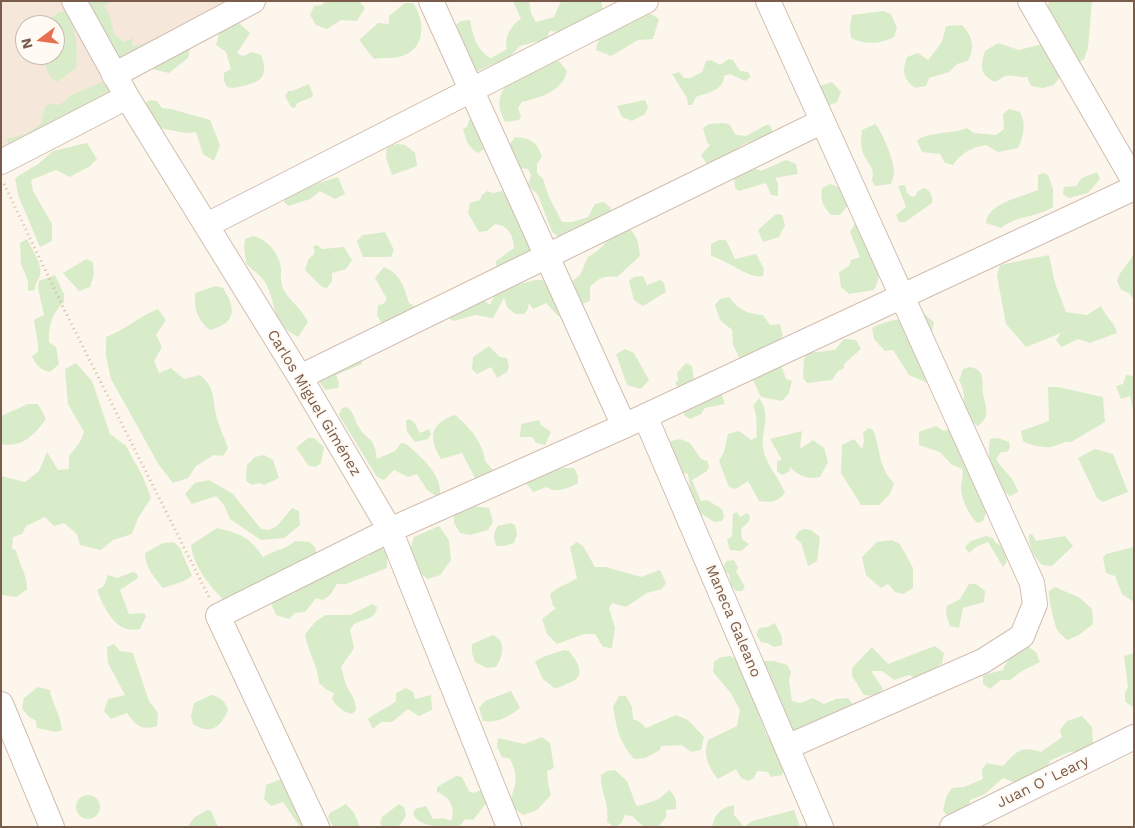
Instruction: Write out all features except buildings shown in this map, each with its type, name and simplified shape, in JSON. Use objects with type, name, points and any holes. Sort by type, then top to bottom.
[{"type":"street","name":"Carlos Miguel Giménez","points":[[74,1],[127,97],[300,377],[390,530],[509,827]]},
{"type":"street","points":[[114,75],[254,1]]},
{"type":"street","name":"Maneca Galeano","points":[[431,1],[548,256],[634,421],[787,747],[821,827]]},
{"type":"street","points":[[207,225],[646,1]]},
{"type":"street","points":[[768,1],[1032,583],[1035,604],[1022,636],[983,661],[787,747]]},
{"type":"street","points":[[1030,1],[1134,181]]},
{"type":"street","points":[[1,162],[127,97]]},
{"type":"street","points":[[300,377],[822,122]]},
{"type":"street","points":[[317,827],[218,616],[390,530],[634,421],[1134,188]]},
{"type":"street","points":[[1,704],[52,827]]},
{"type":"street","name":"Juan O´Leary","points":[[952,827],[1134,738]]},
{"type":"path","points":[[1,179],[218,616]]},
{"type":"shaded area","points":[[1,1],[70,1],[121,103],[1,159]]},
{"type":"shaded area","points":[[88,1],[245,1],[127,68]]},
{"type":"green space","points":[[87,1],[112,1],[104,6],[110,16],[114,34],[124,42],[133,38],[132,46],[145,43],[174,31],[181,31],[190,49],[188,58],[169,73],[117,61]]},
{"type":"green space","points":[[326,1],[359,1],[365,8],[357,21],[341,20],[327,29],[316,25],[310,15],[314,6],[322,5]]},
{"type":"green space","points":[[513,1],[529,1],[531,13],[536,22],[554,17],[561,1],[601,1],[604,14],[565,32],[550,31],[546,39],[520,46],[508,58],[475,72],[453,27],[461,21],[470,20],[474,37],[482,51],[491,58],[507,49],[509,32],[521,19]]},
{"type":"green space","points":[[1049,1],[1092,1],[1088,48],[1084,59],[1074,66],[1047,12]]},
{"type":"green space","points":[[405,3],[413,3],[420,18],[421,35],[418,42],[414,49],[407,54],[395,58],[374,59],[359,40],[378,23],[389,24],[389,16]]},
{"type":"green space","points":[[65,11],[69,18],[76,38],[77,53],[76,68],[57,82],[49,75],[46,65],[65,65],[65,15],[55,15]]},
{"type":"green space","points":[[883,11],[891,14],[897,28],[894,37],[873,43],[851,38],[850,26],[852,15]]},
{"type":"green space","points":[[637,14],[651,14],[659,19],[653,39],[638,40],[611,56],[596,50],[599,38],[605,32],[626,24]]},
{"type":"green space","points":[[239,23],[250,33],[237,53],[243,56],[252,52],[261,55],[264,68],[264,73],[259,80],[233,88],[227,87],[224,81],[224,73],[231,69],[226,52],[216,45],[221,26]]},
{"type":"green space","points":[[962,25],[972,42],[972,51],[968,61],[957,64],[949,72],[929,78],[926,86],[915,88],[906,78],[904,66],[907,57],[918,53],[928,60],[942,42],[946,26]]},
{"type":"green space","points":[[998,43],[1019,50],[1042,44],[1060,77],[1054,85],[1043,88],[1031,86],[1027,77],[1008,76],[995,82],[986,76],[982,70],[982,61],[985,51]]},
{"type":"green space","points":[[729,59],[733,60],[740,71],[748,72],[751,77],[745,81],[730,74],[724,76],[718,88],[696,97],[692,105],[688,105],[687,98],[672,74],[679,72],[684,78],[690,78],[702,72],[706,61],[711,60],[720,65]]},
{"type":"green space","points":[[558,60],[567,71],[561,84],[543,96],[522,102],[518,108],[521,116],[519,120],[505,122],[499,103],[504,88],[532,66],[539,70]]},
{"type":"green space","points":[[102,82],[107,83],[113,94],[12,148],[6,139],[26,134],[41,124],[45,107],[49,104],[59,105],[72,95]]},
{"type":"green space","points":[[832,82],[841,92],[837,102],[825,107],[820,86]]},
{"type":"green space","points":[[309,84],[312,97],[297,103],[295,108],[291,107],[285,96],[288,91]]},
{"type":"green space","points":[[150,100],[157,101],[162,108],[210,120],[220,145],[214,161],[203,154],[196,132],[186,133],[159,128],[144,104]]},
{"type":"green space","points":[[645,100],[648,107],[645,114],[632,121],[622,117],[617,106]]},
{"type":"green space","points":[[1009,109],[1020,112],[1024,125],[1022,139],[1018,148],[998,152],[986,145],[981,146],[963,154],[953,165],[945,163],[940,154],[922,152],[917,141],[926,136],[967,128],[974,133],[996,135],[1004,129],[1003,114]]},
{"type":"green space","points":[[476,117],[486,148],[478,153],[466,140],[463,129],[467,127],[469,120]]},
{"type":"green space","points":[[709,124],[729,124],[736,135],[746,136],[766,125],[770,125],[774,134],[742,145],[731,158],[726,160],[716,159],[708,166],[701,155],[710,145],[707,142],[703,128]]},
{"type":"green space","points":[[875,124],[884,140],[894,168],[891,184],[875,186],[872,180],[872,169],[862,149],[862,130]]},
{"type":"green space","points":[[515,137],[525,138],[536,144],[542,157],[537,164],[537,173],[543,179],[549,197],[562,222],[572,222],[588,217],[595,204],[604,202],[611,208],[610,216],[562,239],[552,232],[538,195],[528,185],[531,175],[528,169],[519,168],[507,148]]},
{"type":"green space","points":[[87,143],[97,159],[90,166],[70,177],[56,170],[31,180],[33,191],[52,224],[52,241],[40,247],[18,195],[15,178],[38,164],[53,151]]},
{"type":"green space","points":[[397,144],[405,145],[415,153],[417,166],[392,175],[386,157],[387,147]]},
{"type":"green space","points":[[786,160],[796,164],[798,174],[775,178],[778,183],[778,196],[771,195],[766,183],[739,191],[735,188],[734,178],[755,168],[761,171]]},
{"type":"green space","points":[[1097,172],[1100,179],[1088,193],[1069,198],[1063,194],[1064,187],[1076,186],[1082,178]]},
{"type":"green space","points":[[1044,173],[1048,175],[1053,189],[1053,207],[1047,211],[1013,221],[1001,228],[986,223],[992,210],[1015,198],[1038,190],[1038,175]]},
{"type":"green space","points":[[338,177],[345,194],[335,199],[320,191],[310,199],[288,206],[284,202],[286,196],[303,188]]},
{"type":"green space","points":[[830,184],[846,189],[849,204],[840,215],[831,215],[823,203],[821,196],[822,188]]},
{"type":"green space","points":[[905,185],[907,193],[912,197],[918,191],[925,188],[931,194],[932,203],[905,222],[899,222],[896,215],[906,207],[898,186]]},
{"type":"green space","points":[[487,191],[493,193],[502,191],[508,195],[535,251],[505,273],[496,266],[496,261],[514,248],[513,239],[509,232],[504,227],[495,224],[487,231],[479,232],[468,213],[470,203],[480,200]]},
{"type":"green space","points":[[776,214],[782,215],[785,225],[779,237],[763,242],[758,230]]},
{"type":"green space","points":[[856,222],[866,233],[863,242],[871,242],[879,266],[879,277],[874,290],[849,294],[841,287],[839,272],[849,266],[851,260],[860,257],[850,232]]},
{"type":"green space","points":[[625,226],[637,238],[640,256],[617,277],[605,277],[593,284],[590,287],[590,301],[582,304],[577,302],[570,283],[580,275],[588,257],[599,250],[614,234]]},
{"type":"green space","points":[[385,232],[394,250],[391,257],[363,257],[357,241],[363,235]]},
{"type":"green space","points":[[253,236],[263,240],[272,248],[280,263],[283,289],[308,322],[298,337],[283,326],[276,313],[265,282],[246,263],[245,239]]},
{"type":"green space","points":[[27,239],[40,266],[40,275],[35,290],[28,291],[28,281],[21,264],[20,243]]},
{"type":"green space","points":[[719,240],[726,240],[735,259],[756,254],[764,269],[763,276],[752,275],[711,256],[711,244]]},
{"type":"green space","points":[[317,245],[322,249],[344,247],[352,260],[346,269],[332,273],[332,281],[327,288],[322,287],[305,270],[308,260],[315,253],[313,246]]},
{"type":"green space","points":[[1134,253],[1134,300],[1129,293],[1121,290],[1117,281]]},
{"type":"green space","points":[[1049,255],[1055,283],[1066,312],[1087,315],[1101,306],[1117,333],[1090,343],[1078,339],[1062,347],[1056,340],[1061,333],[1026,347],[1006,324],[997,276],[1000,265]]},
{"type":"green space","points":[[86,259],[93,262],[94,274],[90,287],[79,291],[63,273]]},
{"type":"green space","points":[[384,267],[398,277],[409,303],[414,306],[421,304],[424,311],[385,324],[381,322],[377,315],[378,305],[383,304],[387,299],[375,278]]},
{"type":"green space","points":[[55,275],[64,294],[64,302],[56,311],[49,330],[49,342],[56,347],[59,364],[50,372],[39,367],[32,356],[38,352],[34,320],[44,315],[38,288],[39,281]]},
{"type":"green space","points":[[643,276],[647,285],[660,280],[664,283],[666,292],[643,306],[634,300],[629,281],[634,277]]},
{"type":"green space","points":[[535,280],[543,280],[565,317],[558,316],[546,303],[533,309],[529,303],[528,309],[524,314],[515,314],[507,307],[504,298],[493,318],[475,315],[454,321],[450,319],[451,308],[485,301],[490,305],[497,290]]},
{"type":"green space","points":[[216,286],[223,288],[227,295],[232,308],[232,314],[225,323],[210,330],[197,314],[195,293]]},
{"type":"green space","points":[[729,297],[744,310],[752,314],[763,315],[770,325],[780,324],[783,336],[768,353],[740,359],[733,345],[732,330],[720,320],[715,305],[720,299]]},
{"type":"green space","points":[[158,309],[166,320],[156,335],[162,347],[154,361],[159,373],[171,368],[184,379],[200,375],[208,383],[212,391],[217,420],[228,448],[223,456],[214,455],[196,466],[188,478],[173,483],[159,465],[111,379],[106,356],[106,337]]},
{"type":"green space","points":[[924,314],[934,322],[929,346],[930,381],[928,383],[909,375],[893,350],[885,351],[874,339],[872,328],[886,322]]},
{"type":"green space","points":[[844,339],[856,340],[861,349],[844,364],[844,368],[838,371],[832,380],[807,383],[803,378],[804,359],[807,353],[835,350]]},
{"type":"green space","points":[[489,346],[500,357],[507,358],[509,367],[507,372],[497,378],[491,367],[477,374],[472,369],[473,357]]},
{"type":"green space","points":[[625,349],[634,353],[649,380],[641,389],[627,385],[616,354]]},
{"type":"green space","points":[[362,359],[362,364],[336,375],[339,383],[338,388],[325,390],[317,378]]},
{"type":"green space","points":[[780,362],[786,379],[792,381],[789,393],[782,401],[761,397],[753,380],[757,375]]},
{"type":"green space","points":[[76,363],[92,381],[110,434],[126,446],[143,477],[151,498],[138,518],[132,534],[113,540],[101,550],[80,545],[77,534],[64,523],[54,526],[45,517],[26,526],[22,534],[13,537],[12,549],[16,550],[26,578],[27,589],[17,597],[1,595],[1,476],[25,482],[39,471],[47,452],[58,470],[69,469],[69,456],[80,442],[84,432],[68,404],[65,369]]},
{"type":"green space","points":[[686,363],[692,366],[694,381],[680,390],[675,383],[678,381],[677,373]]},
{"type":"green space","points":[[970,367],[979,371],[983,381],[986,415],[985,419],[978,426],[967,415],[964,393],[959,380],[963,369]]},
{"type":"green space","points":[[1126,375],[1134,376],[1133,410],[1130,396],[1121,399],[1116,386],[1123,384]]},
{"type":"green space","points":[[1048,387],[1058,387],[1103,397],[1105,422],[1071,442],[1051,447],[1037,446],[1023,441],[1021,431],[1049,421]]},
{"type":"green space","points":[[720,391],[725,404],[705,408],[701,414],[690,419],[684,415],[684,408]]},
{"type":"green space","points":[[759,398],[765,411],[764,453],[785,493],[770,502],[759,501],[748,481],[736,489],[729,487],[719,461],[724,452],[728,434],[739,431],[751,440],[757,437],[756,417],[753,406]]},
{"type":"green space","points":[[28,404],[38,404],[46,419],[32,435],[22,442],[9,445],[1,444],[1,416]]},
{"type":"green space","points":[[346,407],[352,413],[361,431],[372,442],[377,459],[395,451],[401,443],[406,444],[434,473],[438,479],[440,494],[436,496],[427,490],[417,474],[408,477],[394,470],[384,480],[377,477],[339,415],[341,409]]},
{"type":"green space","points":[[455,415],[474,435],[482,448],[485,461],[495,472],[487,480],[475,478],[462,453],[441,459],[437,451],[433,438],[436,427],[440,422]]},
{"type":"green space","points":[[409,419],[414,422],[420,433],[429,429],[431,434],[428,439],[415,442],[407,432],[406,421]]},
{"type":"green space","points":[[539,420],[541,425],[551,432],[545,445],[536,443],[532,437],[520,437],[521,424]]},
{"type":"green space","points":[[936,426],[944,431],[952,428],[987,510],[983,521],[978,523],[975,520],[964,502],[961,492],[962,469],[951,464],[940,452],[919,445],[919,432]]},
{"type":"green space","points":[[868,428],[873,430],[882,465],[894,483],[890,494],[879,505],[861,505],[841,473],[842,445],[854,439],[862,449],[863,433]]},
{"type":"green space","points":[[802,431],[800,449],[813,440],[824,448],[828,462],[820,477],[811,478],[804,476],[790,467],[790,471],[782,475],[777,471],[777,461],[782,460],[770,439]]},
{"type":"green space","points":[[308,438],[314,438],[324,447],[321,463],[316,467],[309,466],[296,448]]},
{"type":"green space","points":[[998,438],[1009,442],[1010,448],[1007,452],[1001,452],[996,459],[1012,479],[1018,492],[1010,496],[999,485],[990,463],[990,439]]},
{"type":"green space","points":[[680,439],[690,443],[701,459],[707,461],[709,466],[707,471],[692,480],[701,501],[707,500],[722,509],[724,517],[722,521],[714,522],[693,508],[688,474],[678,472],[669,450],[671,441]]},
{"type":"green space","points":[[1095,449],[1113,454],[1128,492],[1103,502],[1097,498],[1078,458]]},
{"type":"green space","points":[[264,455],[273,460],[279,478],[264,485],[260,483],[252,485],[246,481],[247,465],[255,457]]},
{"type":"green space","points":[[564,468],[574,468],[578,476],[578,483],[562,489],[554,490],[547,487],[533,492],[526,483],[526,477]]},
{"type":"green space","points":[[209,480],[233,494],[261,529],[269,530],[277,526],[292,508],[299,511],[300,525],[284,538],[261,540],[230,519],[224,505],[216,496],[192,504],[185,494],[195,483]]},
{"type":"green space","points":[[465,505],[489,508],[493,522],[488,530],[470,535],[460,533],[454,523],[454,515]]},
{"type":"green space","points":[[737,512],[740,517],[747,513],[750,516],[749,521],[741,529],[742,539],[749,544],[741,551],[730,550],[727,540],[732,536],[733,514]]},
{"type":"green space","points":[[511,523],[515,525],[517,534],[514,543],[497,546],[494,536],[498,526]]},
{"type":"green space","points":[[439,526],[449,540],[451,560],[440,575],[428,579],[412,561],[412,544],[414,537]]},
{"type":"green space","points":[[217,528],[232,532],[248,540],[263,557],[295,541],[310,542],[316,549],[316,555],[226,602],[214,590],[199,569],[192,553],[191,545]]},
{"type":"green space","points":[[804,529],[811,530],[820,537],[817,561],[808,566],[801,543],[795,538],[798,532]]},
{"type":"green space","points":[[1029,534],[1033,535],[1036,541],[1065,536],[1073,546],[1052,566],[1042,565],[1032,551]]},
{"type":"green space","points":[[986,536],[993,538],[995,542],[1007,550],[1006,563],[1003,567],[988,542],[976,547],[969,553],[965,547],[971,541]]},
{"type":"green space","points":[[892,540],[900,544],[913,568],[913,588],[903,594],[895,592],[888,584],[881,588],[866,575],[862,557],[877,542]]},
{"type":"green space","points":[[174,542],[180,548],[192,576],[184,581],[163,588],[148,567],[145,553],[163,543]]},
{"type":"green space","points":[[577,542],[583,546],[595,567],[606,567],[641,577],[660,570],[666,583],[662,589],[647,593],[626,607],[612,603],[609,608],[615,628],[612,648],[603,647],[595,634],[584,634],[557,644],[547,634],[542,619],[556,608],[553,606],[550,594],[577,578],[570,547]]},
{"type":"green space","points":[[371,547],[381,547],[387,554],[387,568],[346,584],[337,584],[330,595],[323,600],[316,598],[305,612],[295,613],[289,619],[276,615],[270,601],[294,593],[309,582],[369,556]]},
{"type":"green space","points":[[1134,547],[1134,602],[1122,594],[1115,576],[1106,573],[1103,558],[1106,554]]},
{"type":"green space","points":[[734,560],[738,568],[736,571],[745,587],[742,591],[736,591],[731,585],[729,574],[724,571],[724,565],[727,561]]},
{"type":"green space","points":[[133,572],[137,574],[138,578],[120,590],[129,614],[144,613],[146,616],[140,629],[131,630],[117,624],[107,611],[97,590],[104,586],[108,575],[117,578]]},
{"type":"green space","points":[[969,584],[976,584],[985,591],[984,602],[963,608],[959,628],[950,626],[946,614],[947,606],[960,599]]},
{"type":"green space","points":[[1055,587],[1080,598],[1092,609],[1093,624],[1079,635],[1067,640],[1057,629],[1052,612],[1049,591]]},
{"type":"green space","points":[[372,604],[377,607],[372,617],[354,624],[350,630],[354,648],[341,667],[346,685],[355,703],[356,710],[352,714],[338,707],[332,699],[334,693],[319,683],[305,634],[316,621],[326,615],[350,615]]},
{"type":"green space","points":[[775,623],[782,637],[782,645],[774,647],[761,642],[756,634],[759,628],[768,627]]},
{"type":"green space","points":[[493,635],[502,645],[502,654],[496,667],[487,668],[475,662],[472,644]]},
{"type":"green space","points":[[114,644],[120,651],[133,653],[149,701],[158,713],[157,726],[147,728],[139,726],[127,713],[111,719],[104,711],[108,699],[125,695],[108,663],[107,647]]},
{"type":"green space","points":[[1025,645],[1036,652],[1040,662],[1022,671],[1010,680],[1001,680],[990,689],[983,684],[983,675],[1003,670],[1014,650]]},
{"type":"green space","points":[[935,646],[944,653],[942,663],[921,680],[909,675],[894,680],[882,671],[871,671],[883,689],[875,696],[864,695],[852,676],[852,668],[872,647],[888,664]]},
{"type":"green space","points":[[564,650],[569,651],[578,664],[578,677],[560,687],[554,688],[543,679],[535,662],[545,656]]},
{"type":"green space","points":[[1134,653],[1134,708],[1125,701],[1125,693],[1128,687],[1124,656]]},
{"type":"green space","points":[[730,656],[739,661],[767,736],[787,764],[782,775],[771,777],[768,772],[757,771],[754,778],[748,781],[741,778],[736,769],[718,779],[709,765],[706,756],[708,740],[737,726],[740,710],[730,692],[713,672],[714,662],[721,657]]},
{"type":"green space","points":[[762,661],[774,661],[787,665],[791,672],[789,680],[792,701],[800,703],[813,698],[824,704],[836,699],[848,698],[856,708],[797,731],[787,727]]},
{"type":"green space","points":[[38,687],[50,690],[62,730],[56,732],[37,728],[36,721],[28,716],[22,708],[24,698]]},
{"type":"green space","points":[[406,688],[413,692],[415,699],[431,695],[432,710],[419,716],[408,709],[392,722],[381,722],[373,729],[368,719],[396,701],[396,693]]},
{"type":"green space","points":[[511,691],[520,708],[503,719],[483,721],[479,708],[485,701]]},
{"type":"green space","points":[[211,695],[222,700],[228,710],[218,725],[214,728],[205,729],[193,724],[191,716],[194,703]]},
{"type":"green space","points":[[619,696],[626,696],[632,707],[633,719],[640,722],[646,728],[676,715],[688,720],[704,737],[701,750],[691,752],[682,745],[661,746],[660,750],[645,758],[634,759],[619,735],[613,707]]},
{"type":"green space","points":[[1082,716],[1092,727],[1093,744],[1081,752],[1070,752],[1051,760],[1043,773],[1016,783],[1003,778],[985,794],[970,800],[968,811],[953,821],[943,811],[946,797],[952,788],[964,787],[983,779],[982,769],[987,763],[1003,766],[1019,751],[1028,749],[1041,752],[1062,737],[1060,730],[1067,721]]},
{"type":"green space","points":[[542,737],[550,743],[554,768],[547,771],[551,795],[537,810],[523,815],[515,809],[511,798],[515,774],[510,759],[502,757],[497,747],[498,738],[524,744]]},
{"type":"green space","points":[[615,770],[627,781],[636,805],[639,806],[659,799],[669,790],[675,798],[676,809],[666,810],[666,817],[658,827],[644,827],[632,816],[625,815],[621,824],[614,827],[607,822],[608,815],[601,775],[607,771]]},
{"type":"green space","points":[[456,776],[462,777],[469,791],[473,793],[482,790],[488,801],[473,820],[465,819],[459,827],[446,827],[432,826],[416,819],[413,814],[415,809],[426,806],[433,819],[443,818],[451,821],[453,812],[451,804],[442,794],[437,792],[437,787]]},
{"type":"green space","points":[[278,780],[284,780],[314,827],[300,827],[283,802],[271,806],[264,799],[266,785]]},
{"type":"green space","points":[[88,795],[96,799],[100,807],[96,815],[88,819],[80,815],[76,807],[80,799]]},
{"type":"green space","points":[[346,804],[354,813],[360,827],[333,827],[328,817],[330,813]]},
{"type":"green space","points":[[399,804],[404,807],[404,820],[398,827],[382,827],[380,823],[382,817]]},
{"type":"green space","points":[[734,805],[734,815],[744,827],[712,827],[719,812]]},
{"type":"green space","points":[[207,810],[211,811],[218,827],[187,827],[195,817]]},
{"type":"green space","points":[[794,810],[800,827],[744,827],[752,821]]}]
